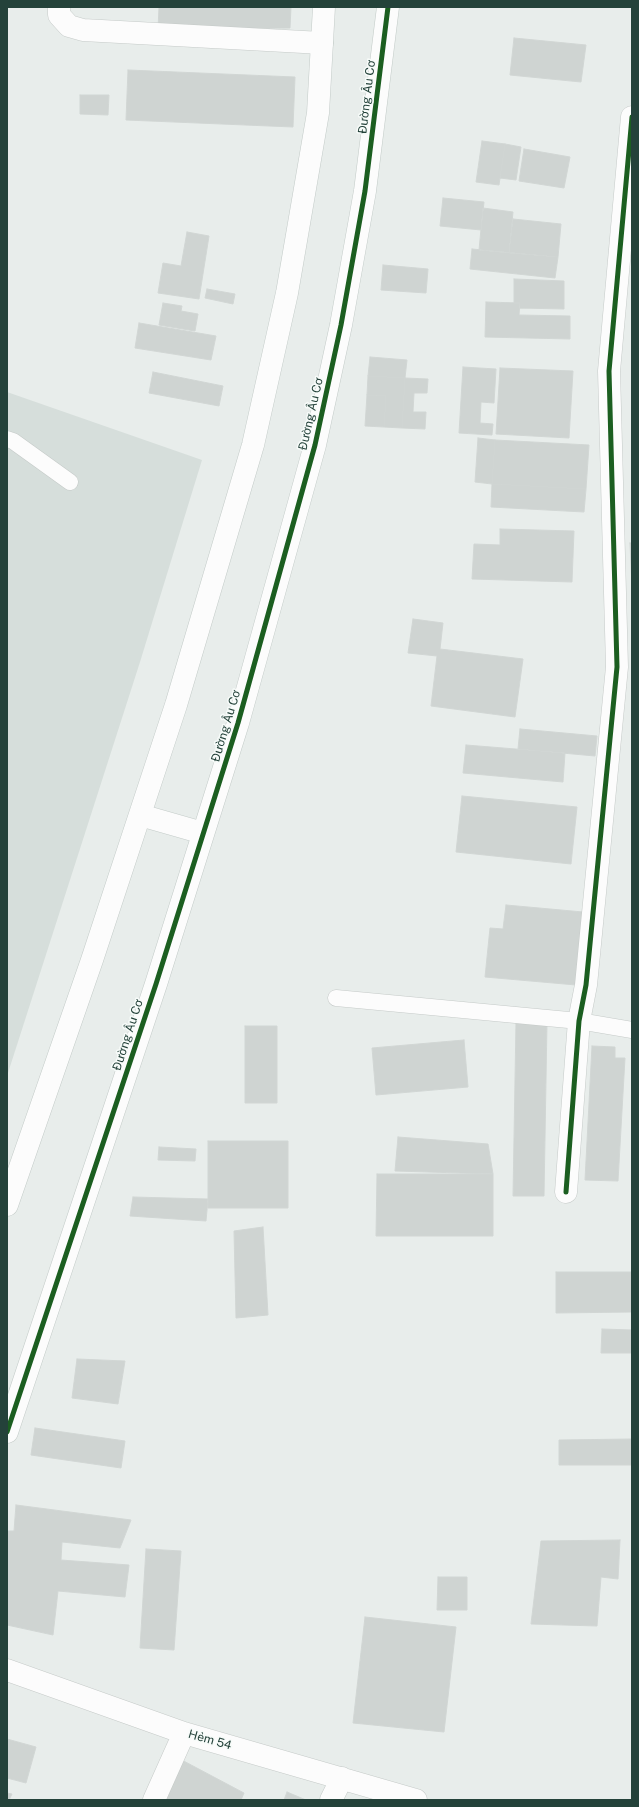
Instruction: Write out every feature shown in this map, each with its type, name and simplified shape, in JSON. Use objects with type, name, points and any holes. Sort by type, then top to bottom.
[{"type":"street","points":[[59,7],[59,16],[70,26],[83,30],[322,42]]},
{"type":"street","points":[[7,1205],[92,960],[176,705],[253,445],[288,294],[318,112],[324,7]]},
{"type":"street","name":"Đường Âu Cơ","points":[[7,1432],[153,991],[238,723],[315,445],[341,325],[365,192],[388,7]]},
{"type":"street","points":[[566,1192],[579,1021],[586,985],[625,667],[609,371],[632,117]]},
{"type":"street","points":[[140,815],[203,833]]},
{"type":"street","name":"Hẻm 54","points":[[7,1670],[184,1733],[416,1800]]},
{"type":"street","points":[[154,1800],[184,1733]]},
{"type":"street","points":[[331,1800],[342,1778]]},
{"type":"lane","points":[[7,439],[13,441],[70,482]]},
{"type":"lane","points":[[336,998],[579,1021],[632,1030]]},
{"type":"shaded area","points":[[7,392],[202,460],[140,662],[7,1076]]},
{"type":"building","points":[[159,7],[291,7],[290,28],[158,29]]},
{"type":"building","points":[[514,38],[586,45],[581,82],[510,75]]},
{"type":"building","points":[[128,70],[295,77],[293,127],[126,120]]},
{"type":"building","points":[[80,95],[109,95],[108,115],[80,114]]},
{"type":"building","points":[[482,141],[505,144],[499,185],[476,182]]},
{"type":"building","points":[[505,144],[521,147],[516,180],[500,178]]},
{"type":"building","points":[[524,149],[570,157],[564,188],[519,181]]},
{"type":"building","points":[[443,198],[484,202],[481,230],[440,226]]},
{"type":"building","points":[[483,208],[513,212],[509,253],[479,250]]},
{"type":"building","points":[[513,219],[561,224],[558,257],[509,253]]},
{"type":"building","points":[[187,232],[209,236],[199,299],[158,293],[163,263],[181,266]]},
{"type":"building","points":[[472,249],[558,257],[555,278],[470,269]]},
{"type":"building","points":[[383,265],[428,269],[426,293],[381,290]]},
{"type":"building","points":[[514,279],[564,281],[564,309],[519,308],[520,303],[514,303]]},
{"type":"building","points":[[207,289],[235,294],[233,304],[205,298]]},
{"type":"building","points":[[486,302],[520,303],[519,315],[570,316],[570,339],[485,337]]},
{"type":"building","points":[[163,303],[182,306],[181,311],[198,314],[195,331],[159,325]]},
{"type":"building","points":[[139,323],[216,336],[211,360],[135,348]]},
{"type":"building","points":[[370,357],[407,360],[405,378],[368,376]]},
{"type":"building","points":[[463,367],[496,369],[494,403],[481,402],[480,423],[493,424],[492,435],[459,433]]},
{"type":"building","points":[[500,368],[573,371],[569,438],[496,434]]},
{"type":"building","points":[[153,372],[223,386],[219,406],[149,393]]},
{"type":"building","points":[[368,376],[405,378],[402,428],[384,427],[386,396],[367,395]]},
{"type":"building","points":[[405,378],[428,379],[427,393],[414,393],[413,412],[426,412],[425,429],[402,428]]},
{"type":"building","points":[[367,395],[386,396],[384,427],[365,426]]},
{"type":"building","points":[[478,438],[495,440],[492,484],[475,482]]},
{"type":"building","points":[[495,440],[589,445],[586,489],[492,484]]},
{"type":"building","points":[[492,484],[586,489],[584,512],[491,507]]},
{"type":"building","points":[[500,529],[574,531],[572,582],[472,579],[474,544],[500,545]]},
{"type":"building","points":[[630,543],[632,543],[632,587]]},
{"type":"building","points":[[413,619],[443,623],[440,649],[523,659],[515,717],[431,706],[437,656],[408,653]]},
{"type":"building","points":[[520,729],[597,736],[595,756],[518,749]]},
{"type":"building","points":[[466,745],[565,753],[563,782],[463,773]]},
{"type":"building","points":[[462,796],[577,807],[571,864],[456,852]]},
{"type":"building","points":[[506,905],[583,912],[576,985],[485,977],[490,928],[503,929]]},
{"type":"building","points":[[516,1022],[547,1022],[544,1196],[513,1196]]},
{"type":"building","points":[[245,1026],[277,1026],[277,1103],[245,1103]]},
{"type":"building","points":[[464,1040],[468,1087],[376,1095],[372,1048]]},
{"type":"building","points":[[592,1046],[615,1047],[615,1058],[625,1058],[618,1181],[585,1180]]},
{"type":"building","points":[[398,1137],[488,1144],[493,1174],[395,1171]]},
{"type":"building","points":[[208,1141],[288,1141],[288,1208],[208,1208]]},
{"type":"building","points":[[159,1147],[196,1149],[195,1161],[158,1160]]},
{"type":"building","points":[[377,1174],[493,1174],[493,1236],[376,1236]]},
{"type":"building","points":[[133,1197],[208,1199],[206,1221],[130,1216]]},
{"type":"building","points":[[263,1227],[268,1315],[236,1318],[234,1231]]},
{"type":"building","points":[[556,1272],[632,1272],[632,1312],[556,1313]]},
{"type":"building","points":[[602,1329],[632,1330],[632,1353],[601,1353]]},
{"type":"building","points":[[77,1359],[125,1361],[118,1404],[72,1398]]},
{"type":"building","points":[[35,1428],[125,1441],[121,1468],[31,1455]]},
{"type":"building","points":[[632,1439],[632,1465],[559,1465],[559,1440]]},
{"type":"building","points":[[16,1505],[131,1520],[120,1548],[62,1542],[61,1560],[129,1565],[125,1597],[58,1591],[53,1635],[7,1625],[7,1531],[14,1531]]},
{"type":"building","points":[[620,1540],[618,1579],[601,1577],[597,1626],[531,1624],[541,1541]]},
{"type":"building","points":[[146,1549],[181,1551],[174,1650],[140,1648]]},
{"type":"building","points":[[438,1577],[467,1577],[467,1610],[437,1610]]},
{"type":"building","points":[[365,1617],[456,1627],[444,1732],[353,1723]]},
{"type":"building","points":[[7,1739],[36,1747],[26,1783],[7,1778]]},
{"type":"building","points":[[178,1758],[244,1793],[241,1800],[158,1800]]},
{"type":"building","points":[[287,1792],[306,1800],[284,1800]]},
{"type":"building","points":[[7,1793],[12,1794],[9,1800],[7,1800]]},
{"type":"cycle path","points":[[7,1432],[156,984],[238,723],[315,445],[341,325],[365,191],[388,7]]},
{"type":"cycle path","points":[[566,1192],[579,1021],[586,985],[617,667],[609,371],[632,117]]}]
